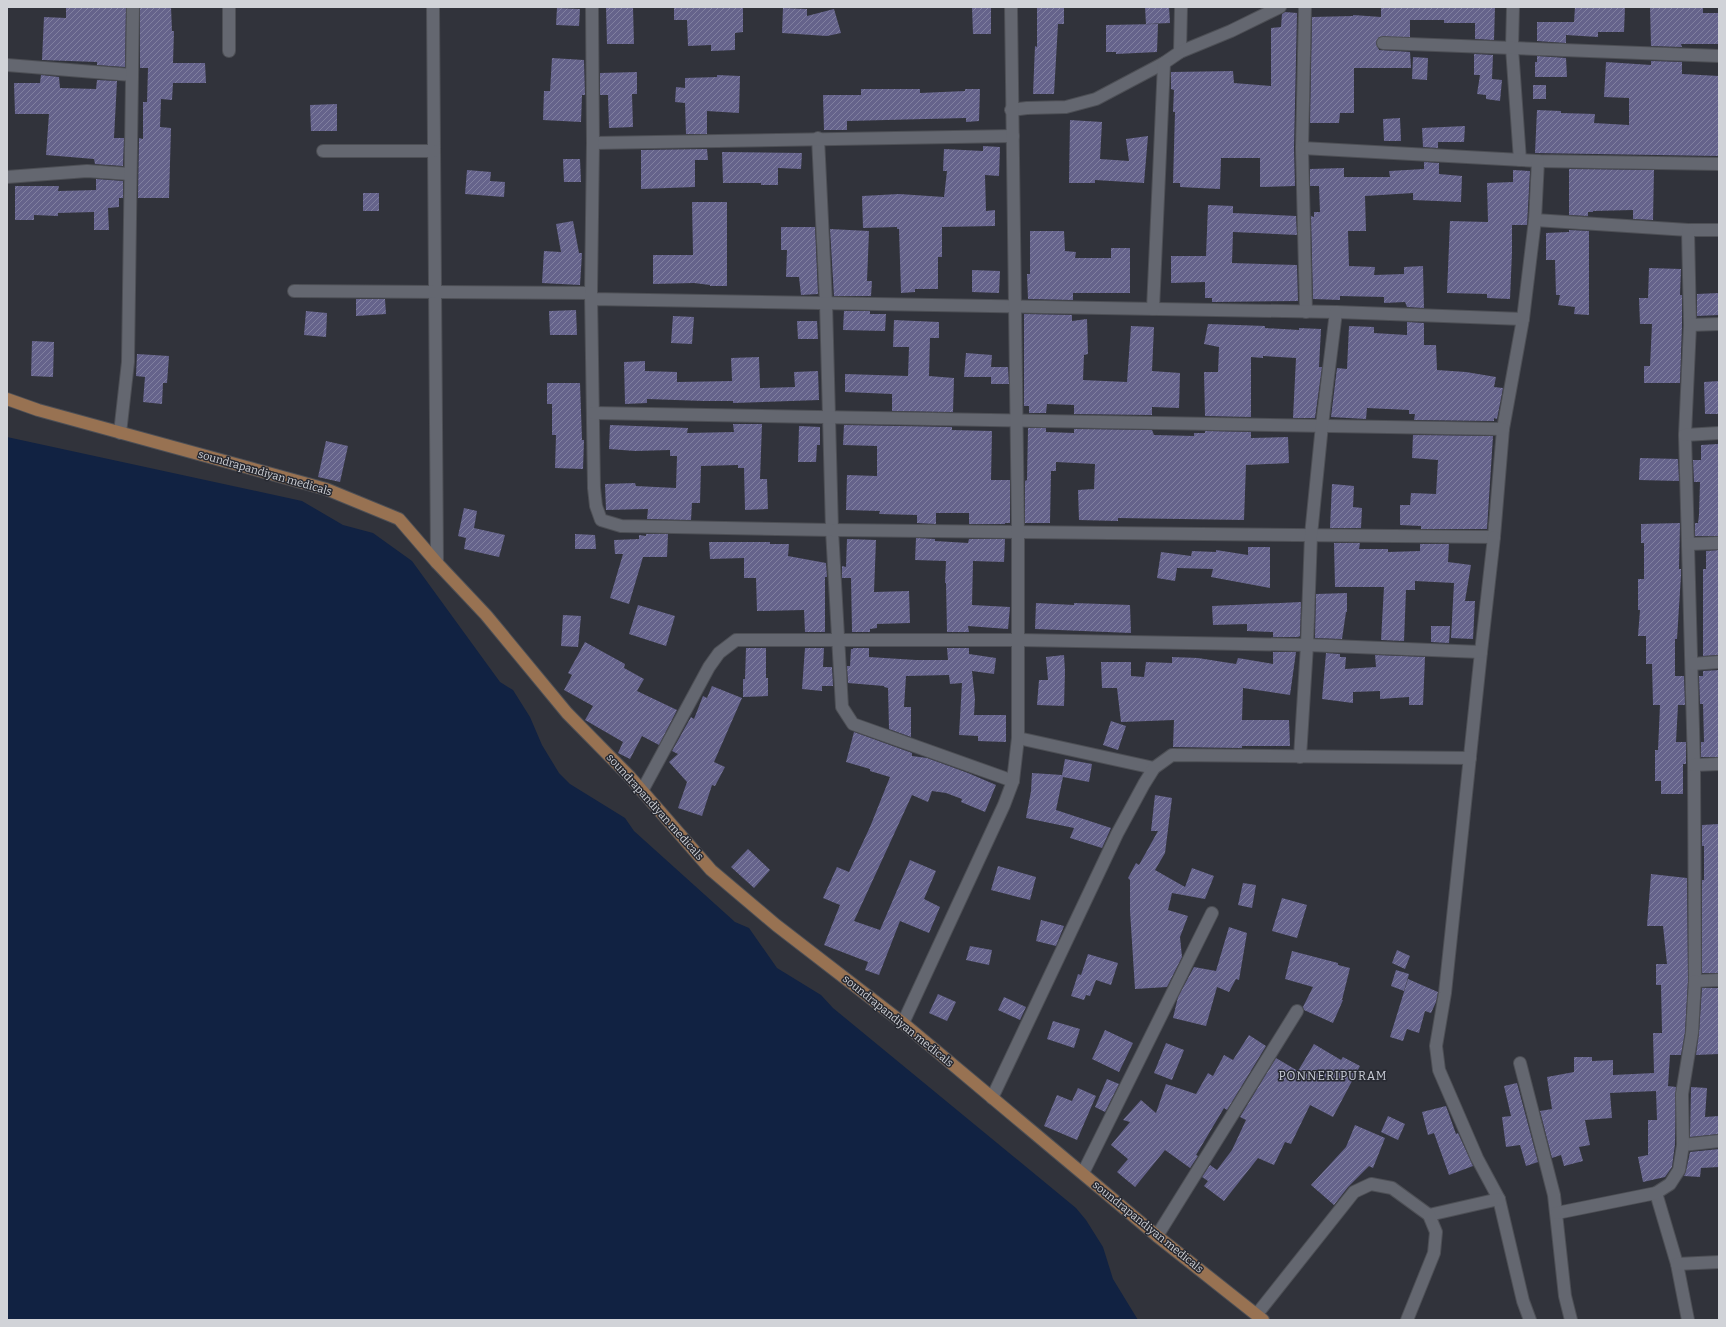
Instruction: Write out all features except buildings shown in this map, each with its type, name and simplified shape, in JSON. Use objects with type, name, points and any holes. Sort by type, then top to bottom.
[{"type":"main road","name":"soundrapandiyan medicals","points":[[7,399],[38,410],[326,489],[399,519],[437,563],[486,615],[567,713],[642,791],[711,870],[776,925],[903,1022],[1157,1236],[1260,1317]]},
{"type":"street","points":[[120,433],[128,362],[133,7]]},
{"type":"street","points":[[229,7],[230,51]]},
{"type":"street","points":[[433,7],[437,563]]},
{"type":"street","points":[[592,7],[593,143],[591,296],[594,488],[596,506],[601,520],[621,526],[832,530],[1494,537]]},
{"type":"street","points":[[903,1022],[1004,805],[1012,781],[1018,738],[1019,640],[1017,420],[1010,7]]},
{"type":"street","points":[[1180,52],[1181,7]]},
{"type":"street","points":[[1011,110],[1066,107],[1096,99],[1180,52],[1230,31],[1280,7]]},
{"type":"street","points":[[1305,7],[1302,148],[1306,312]]},
{"type":"street","points":[[1513,7],[1512,48],[1520,160]]},
{"type":"street","points":[[1383,43],[1719,56]]},
{"type":"street","points":[[1153,309],[1164,62]]},
{"type":"street","points":[[7,65],[132,75]]},
{"type":"street","points":[[593,143],[818,138],[1013,136]]},
{"type":"street","points":[[818,138],[826,303],[832,530],[842,707],[853,724],[1012,781]]},
{"type":"street","points":[[1302,148],[1538,161],[1719,164]]},
{"type":"street","points":[[323,151],[434,151]]},
{"type":"street","points":[[1530,1320],[1523,1301],[1499,1199],[1477,1158],[1439,1070],[1436,1046],[1445,993],[1494,537],[1503,428],[1523,319],[1536,220],[1538,161]]},
{"type":"street","points":[[7,177],[86,171],[130,174]]},
{"type":"street","points":[[1536,220],[1688,230],[1719,230]]},
{"type":"street","points":[[1557,1213],[1656,1193],[1670,1184],[1679,1170],[1683,1145],[1682,1094],[1692,1033],[1695,981],[1694,765],[1685,435],[1690,325],[1688,230]]},
{"type":"street","points":[[294,291],[591,296],[1015,307],[1336,312],[1523,319]]},
{"type":"street","points":[[1300,757],[1307,645],[1310,535],[1336,312]]},
{"type":"street","points":[[1690,325],[1719,324]]},
{"type":"street","points":[[594,413],[1503,428]]},
{"type":"street","points":[[1685,435],[1719,433]]},
{"type":"street","points":[[1688,544],[1719,543]]},
{"type":"street","points":[[642,791],[709,666],[719,654],[736,640],[1019,640],[1307,645],[1481,652]]},
{"type":"street","points":[[1692,664],[1719,662]]},
{"type":"street","points":[[1018,738],[1154,768]]},
{"type":"street","points":[[992,1098],[1118,834],[1154,768],[1172,756],[1470,758]]},
{"type":"street","points":[[1694,765],[1719,764]]},
{"type":"street","points":[[1082,1173],[1212,912]]},
{"type":"street","points":[[1695,981],[1719,980]]},
{"type":"street","points":[[1157,1236],[1297,1011]]},
{"type":"street","points":[[1520,1063],[1554,1195],[1565,1296],[1571,1320]]},
{"type":"street","points":[[1683,1145],[1719,1141]]},
{"type":"street","points":[[1260,1317],[1354,1192],[1371,1184],[1392,1188],[1429,1215],[1436,1232],[1434,1253],[1407,1320]]},
{"type":"street","points":[[1656,1193],[1677,1264],[1688,1320]]},
{"type":"street","points":[[1429,1215],[1499,1199]]},
{"type":"street","points":[[1677,1264],[1719,1262]]},
{"type":"water","points":[[7,437],[302,501],[343,525],[373,533],[412,561],[500,682],[513,690],[530,717],[542,745],[559,773],[570,784],[625,818],[634,831],[735,922],[749,928],[777,968],[821,995],[833,1008],[1076,1208],[1086,1220],[1103,1247],[1113,1279],[1138,1320],[7,1320]]},
{"type":"district","name":"PONNERIPURAM","points":[[1333,1076]]}]
